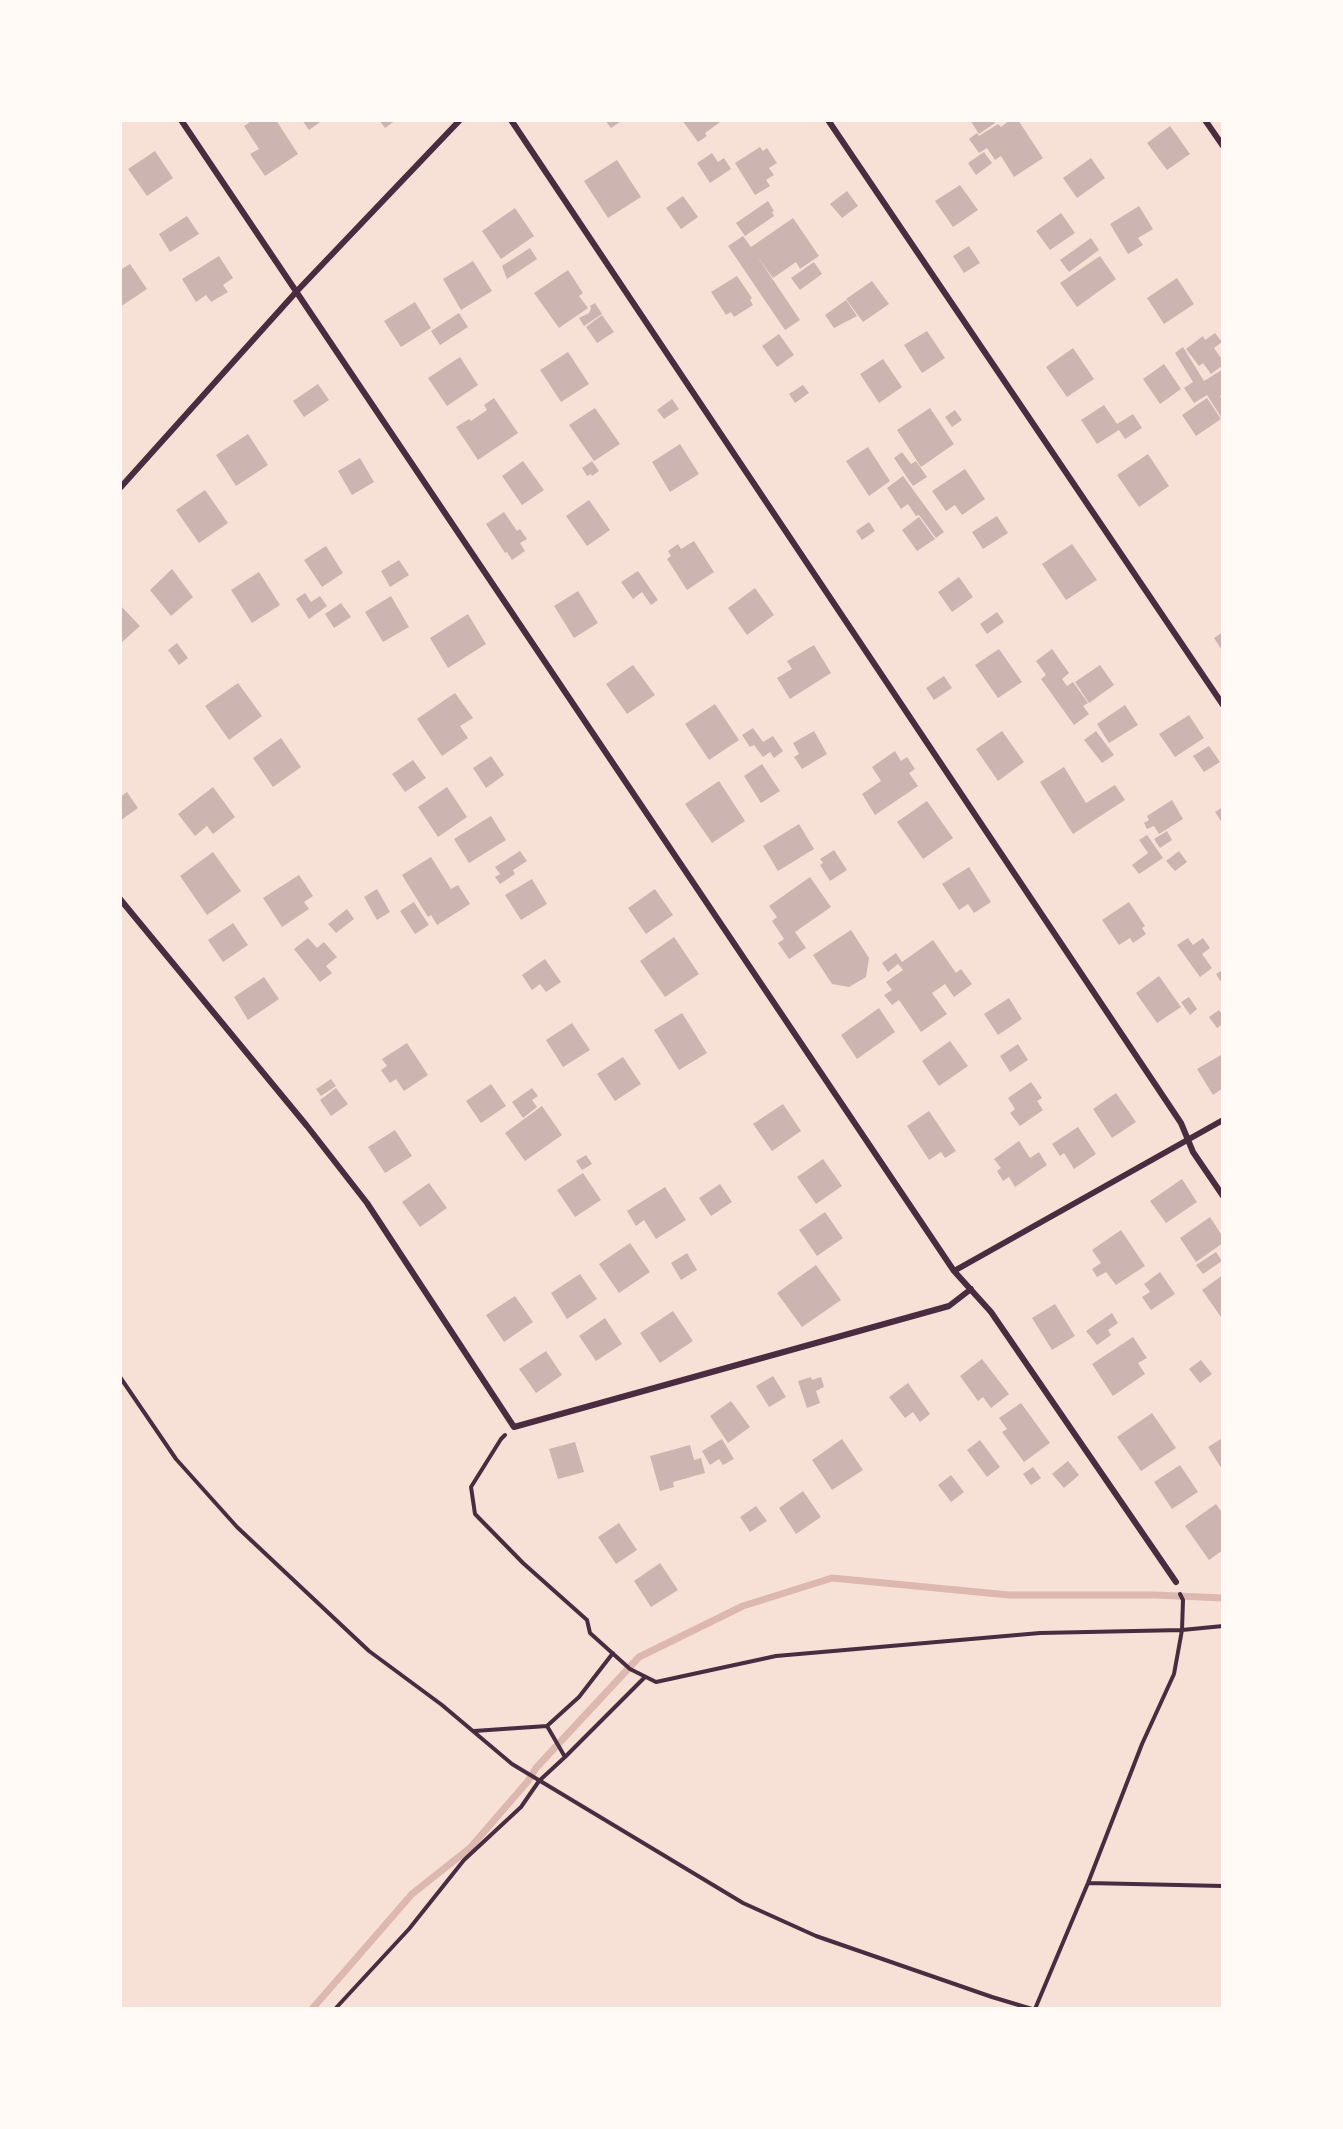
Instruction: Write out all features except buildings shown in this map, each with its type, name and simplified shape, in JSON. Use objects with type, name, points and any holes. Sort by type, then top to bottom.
[{"type":"street","points":[[181,120],[954,1271],[991,1312],[1176,1582]]},
{"type":"street","points":[[120,488],[297,291],[460,120]]},
{"type":"street","points":[[511,120],[1181,1123],[1193,1152],[1223,1196]]},
{"type":"street","points":[[828,120],[1223,705]]},
{"type":"street","points":[[1205,120],[1223,146]]},
{"type":"street","points":[[120,899],[307,1126],[367,1203],[514,1427],[949,1306],[971,1289]]},
{"type":"street","points":[[954,1271],[1223,1120]]},
{"type":"path","points":[[120,1377],[176,1459],[237,1527],[369,1651],[442,1706],[512,1764],[743,1903],[816,1936],[992,1997],[1034,2009],[1088,1883],[1142,1744],[1174,1674],[1182,1630],[1183,1600]]},
{"type":"path","points":[[514,1427],[501,1439],[471,1487],[475,1514],[523,1563],[587,1620],[590,1633],[630,1669],[656,1682],[776,1656],[1040,1633],[1182,1630],[1223,1626]]},
{"type":"path","points":[[473,1731],[548,1726],[579,1696],[613,1653]]},
{"type":"path","points":[[335,2009],[409,1929],[464,1860],[521,1807],[539,1781],[645,1677]]},
{"type":"path","points":[[548,1726],[565,1757]]},
{"type":"path","points":[[1088,1883],[1223,1886]]},
{"type":"waterway","points":[[312,2009],[412,1894],[470,1848],[528,1781],[536,1768],[639,1657],[743,1606],[832,1578],[1009,1595],[1155,1595],[1223,1598]]}]
